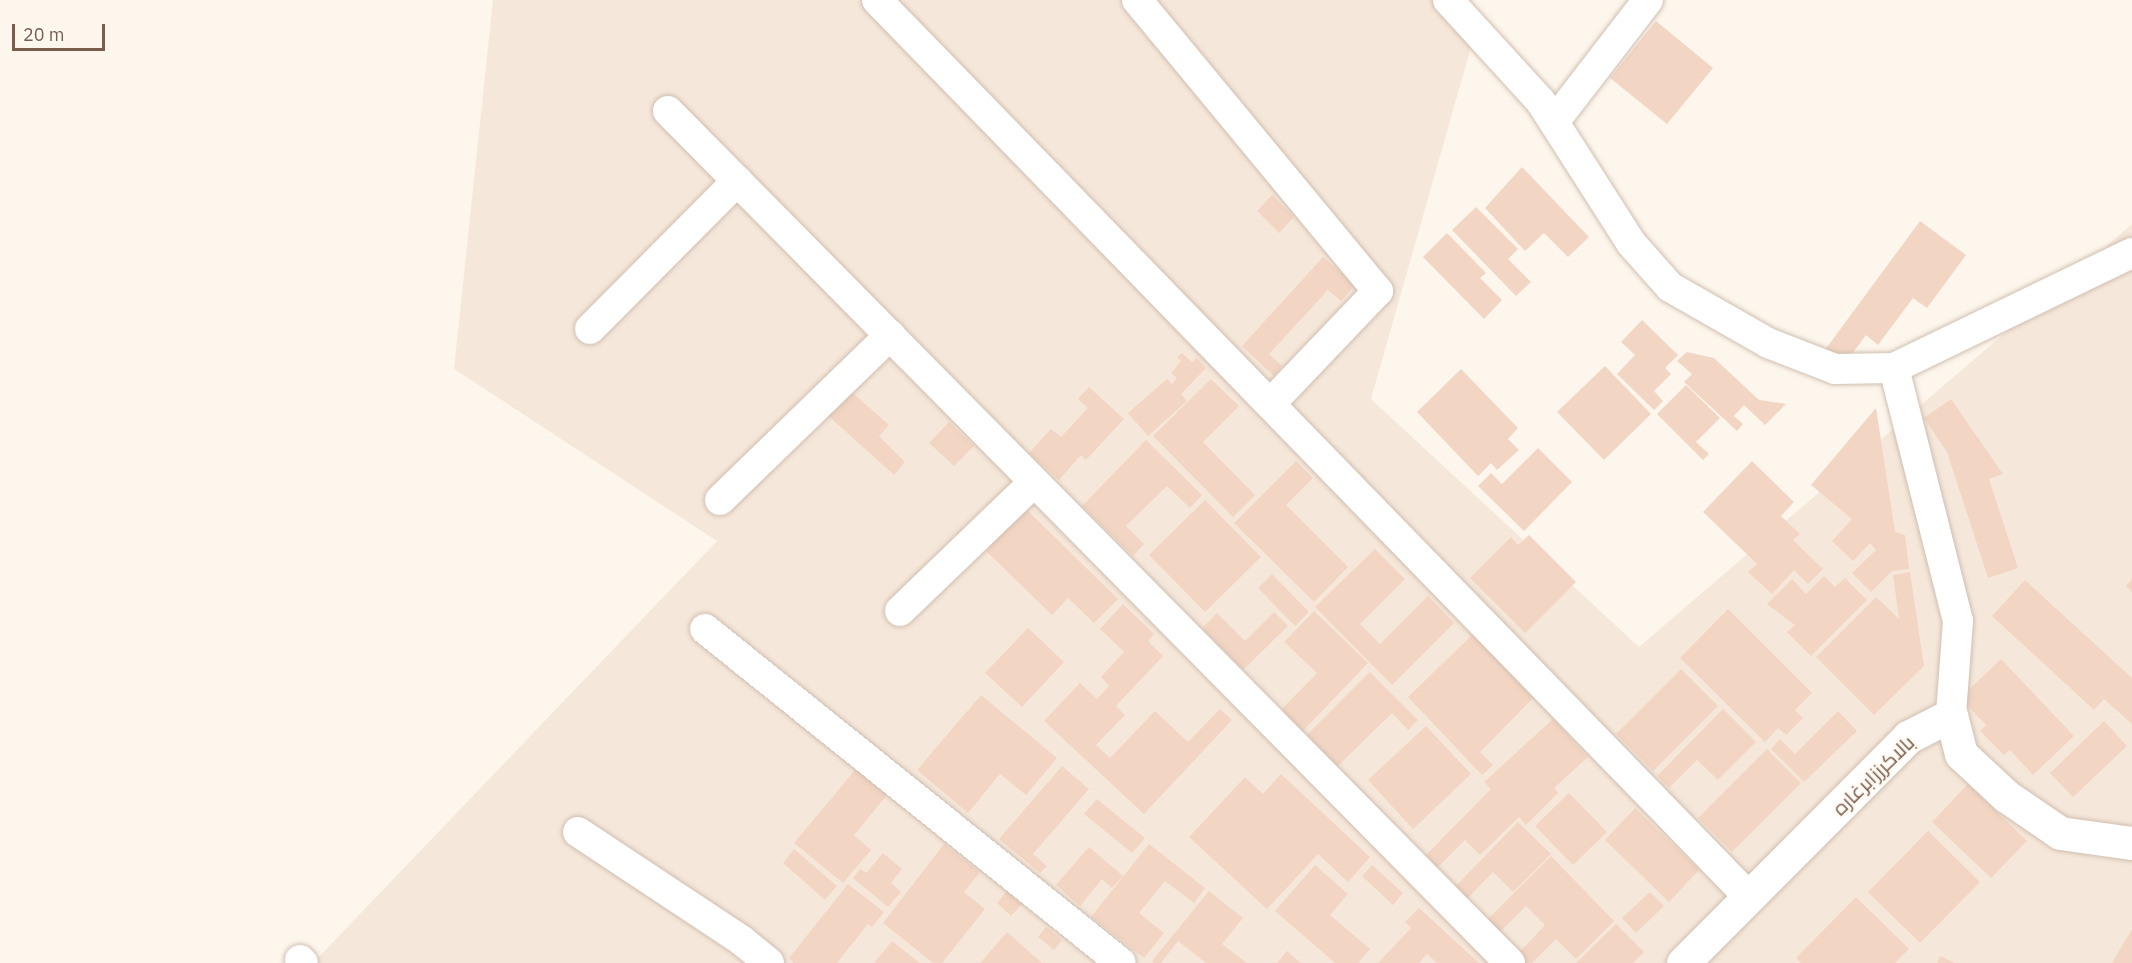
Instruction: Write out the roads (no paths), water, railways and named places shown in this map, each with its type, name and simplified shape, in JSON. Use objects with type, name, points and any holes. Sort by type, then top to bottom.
[{"type":"street","points":[[877,0],[1750,898]]},
{"type":"street","points":[[1137,0],[1378,291],[1270,404]]},
{"type":"street","points":[[1448,0],[1541,102],[1631,243],[1670,287],[1768,343],[1835,369],[1894,368],[2132,253]]},
{"type":"street","points":[[1554,122],[1648,0]]},
{"type":"street","points":[[668,111],[1510,963]]},
{"type":"street","points":[[590,329],[737,181]]},
{"type":"street","points":[[720,500],[890,335]]},
{"type":"street","points":[[1894,368],[1958,621],[1952,715],[1961,754],[2006,795],[2061,833],[2132,843]]},
{"type":"street","points":[[900,612],[1034,482]]},
{"type":"street","points":[[705,629],[1121,963]]},
{"type":"street","name":"بالاکرززابرغاره","points":[[1683,963],[1908,737],[1952,715]]},
{"type":"street","points":[[578,832],[741,940],[769,963]]}]
